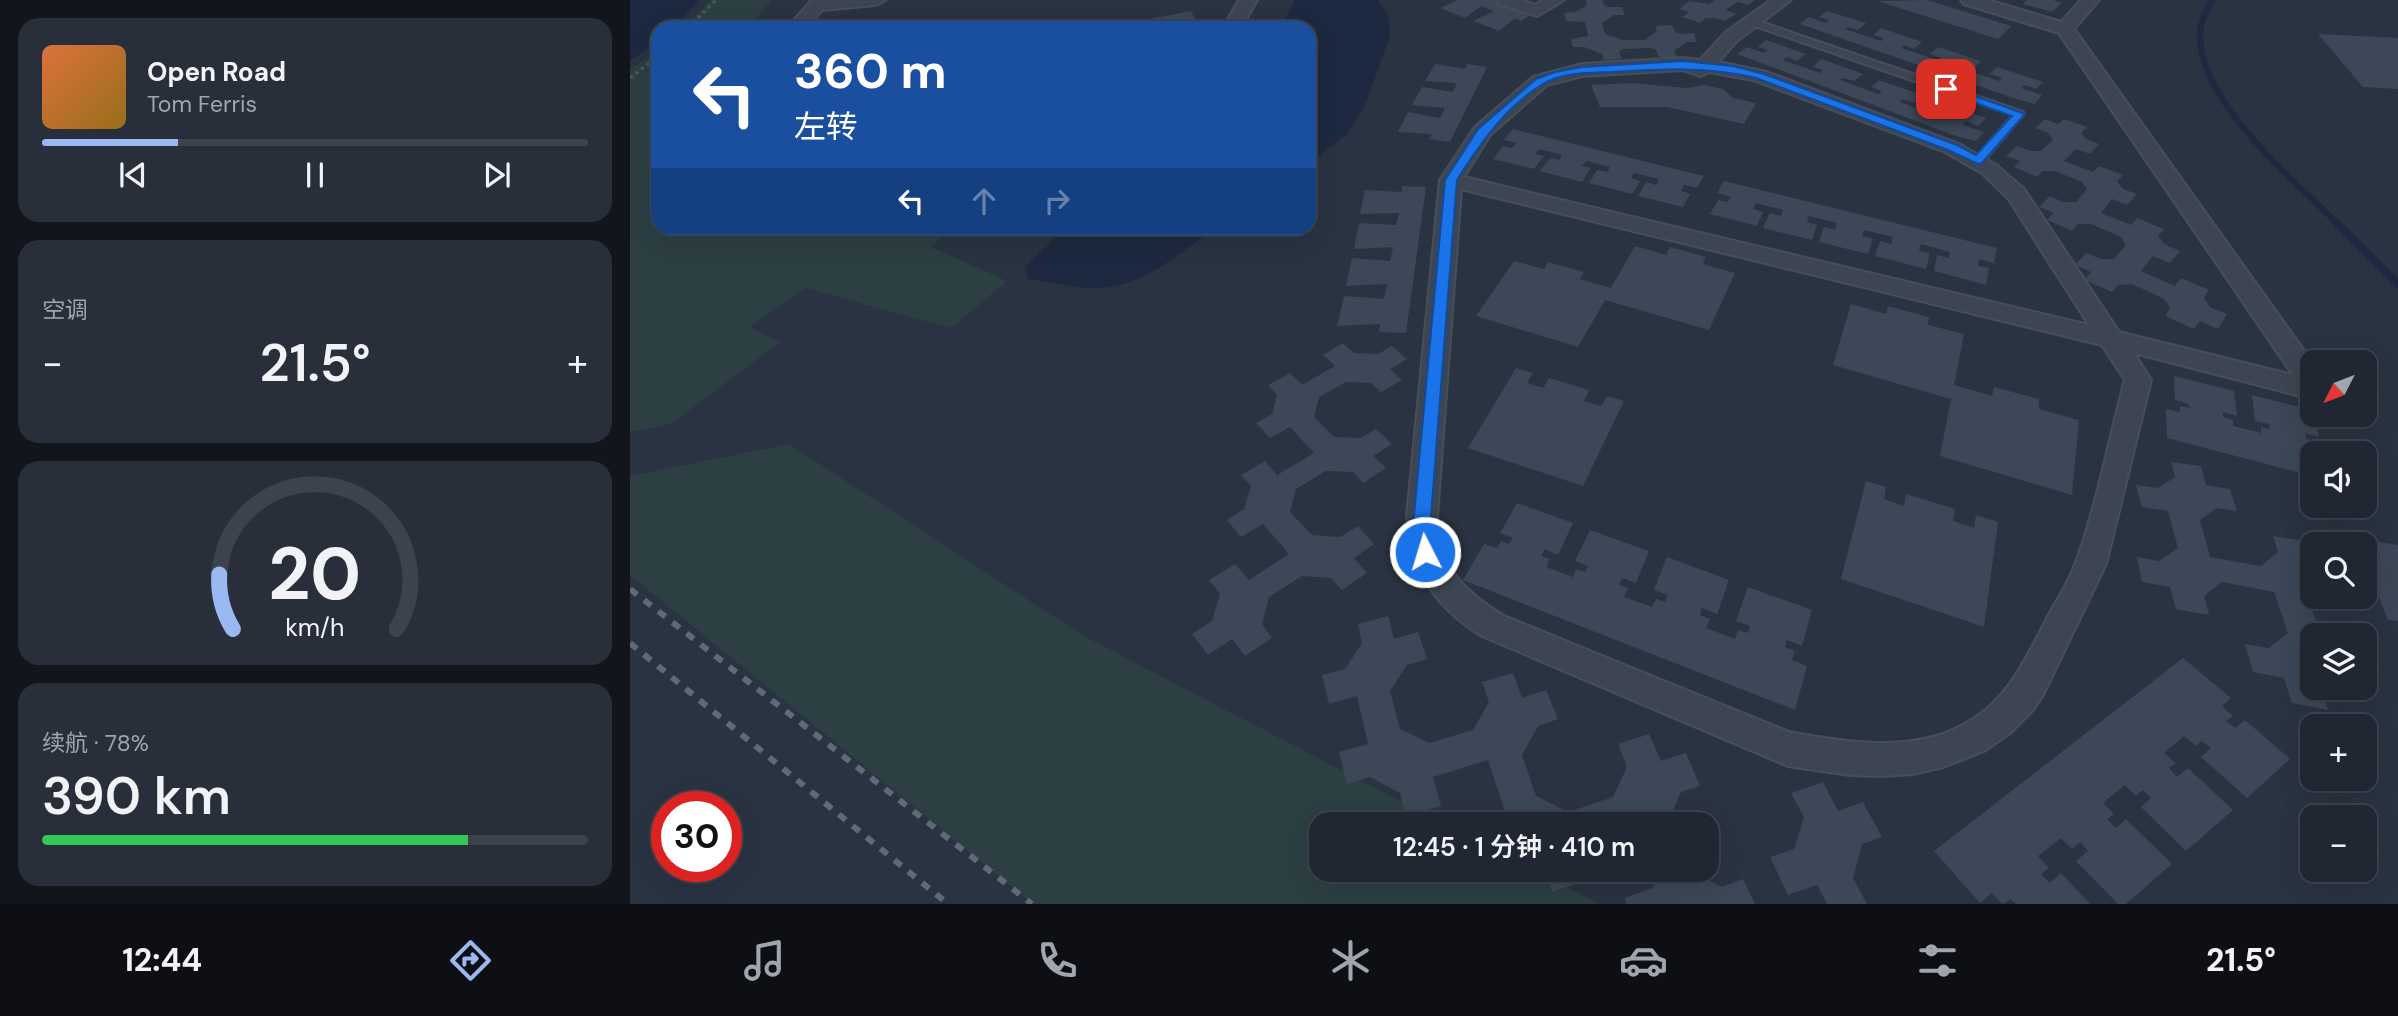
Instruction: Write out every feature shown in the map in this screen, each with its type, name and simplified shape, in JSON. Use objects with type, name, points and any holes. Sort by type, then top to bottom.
[{"type":"street","points":[[802,21],[818,3],[876,0]]},
{"type":"street","points":[[1236,21],[1248,0]]},
{"type":"street","points":[[1506,0],[1537,11],[1555,0]]},
{"type":"street","points":[[1703,68],[1731,37],[1782,0]]},
{"type":"street","points":[[1970,0],[2065,29],[2300,365]]},
{"type":"street","points":[[2065,29],[2091,0]]},
{"type":"street","points":[[1661,65],[1760,76],[1952,148],[1978,161],[2000,177],[2016,194],[2113,338],[2138,380],[2089,570],[2020,699],[2003,717],[1982,733],[1930,754],[1900,759],[1863,761],[1788,749],[1493,626],[1457,602],[1432,570],[1425,552],[1422,516],[1451,180],[1482,131],[1540,81],[1559,74],[1661,65]]},
{"type":"street","points":[[1451,180],[2113,338],[2300,386]]},
{"type":"lane","points":[[1752,22],[2019,114],[1978,161]]},
{"type":"path","points":[[695,21],[716,0]]},
{"type":"path","points":[[630,78],[651,62]]},
{"type":"green space","points":[[710,0],[772,0],[755,21],[691,21]]},
{"type":"green space","points":[[651,55],[651,235],[944,235],[931,247],[1007,281],[951,328],[805,288],[750,327],[780,342],[671,424],[630,432],[630,70]]},
{"type":"green space","points":[[789,444],[1082,635],[1422,812],[1309,812],[1309,882],[1556,882],[1599,904],[1033,904],[630,575],[630,476]]},
{"type":"water","points":[[630,0],[699,0],[680,21],[651,21],[651,46],[630,61]]},
{"type":"water","points":[[1295,0],[1378,0],[1389,16],[1390,36],[1365,105],[1347,134],[1316,158],[1316,21],[1284,21]]},
{"type":"water","points":[[1058,235],[1206,235],[1149,273],[1119,285],[1103,288],[1085,288],[1028,279],[1025,267]]},
{"type":"building","points":[[1458,0],[1496,0],[1533,13],[1521,21],[1515,18],[1499,31],[1473,21],[1494,11],[1481,6],[1465,18],[1440,8]]},
{"type":"building","points":[[1586,0],[1602,0],[1604,5],[1609,7],[1622,7],[1625,15],[1614,15],[1602,23],[1605,34],[1623,40],[1645,40],[1657,31],[1655,26],[1672,25],[1675,32],[1680,34],[1694,33],[1697,42],[1687,42],[1674,51],[1677,57],[1659,57],[1656,50],[1651,48],[1623,49],[1619,52],[1622,59],[1604,60],[1602,54],[1584,47],[1573,47],[1571,39],[1588,36],[1585,22],[1566,21],[1564,13],[1575,12],[1587,5]]},
{"type":"building","points":[[1715,0],[1755,0],[1748,5],[1738,2],[1725,10],[1736,14],[1725,21],[1706,18],[1700,23],[1682,17],[1689,12],[1679,9],[1689,1],[1709,4]]},
{"type":"building","points":[[1927,0],[2011,26],[1998,39],[1877,1]]},
{"type":"building","points":[[2027,0],[2053,0],[2062,3],[2052,12],[2023,4]]},
{"type":"building","points":[[1191,11],[1196,21],[1140,21]]},
{"type":"building","points":[[1827,11],[1866,23],[1858,30],[1848,27],[1845,29],[1881,41],[1884,38],[1873,35],[1881,28],[1922,42],[1914,49],[1904,45],[1901,48],[1938,60],[1941,58],[1930,54],[1938,47],[1981,61],[1974,69],[1962,65],[1960,68],[1999,81],[2002,78],[1990,74],[1997,67],[2043,82],[2036,89],[2024,85],[2021,88],[2042,95],[2035,104],[2016,99],[1800,24],[1809,17],[1826,23],[1829,20],[1819,17]]},
{"type":"building","points":[[2318,34],[2398,38],[2398,89],[2363,87]]},
{"type":"building","points":[[1766,40],[1806,54],[1797,61],[1787,57],[1783,60],[1820,73],[1823,70],[1813,67],[1821,59],[1863,74],[1854,81],[1843,78],[1840,80],[1878,94],[1882,91],[1871,87],[1879,80],[1922,95],[1914,103],[1903,99],[1900,102],[1940,117],[1944,113],[1932,109],[1940,101],[1986,118],[1978,126],[1966,121],[1963,125],[1984,132],[1976,141],[1956,136],[1737,54],[1747,47],[1764,53],[1768,50],[1758,47]]},
{"type":"building","points":[[1435,64],[1465,69],[1467,64],[1487,67],[1450,142],[1429,139],[1432,134],[1398,132],[1408,112],[1440,118],[1445,108],[1412,105],[1422,87],[1453,92],[1457,83],[1425,81]]},
{"type":"building","points":[[1631,83],[1687,88],[1704,85],[1723,89],[1733,98],[1756,103],[1744,124],[1667,107],[1600,107],[1591,85]]},
{"type":"building","points":[[2045,119],[2058,124],[2064,119],[2087,127],[2081,133],[2086,139],[2099,144],[2090,154],[2076,149],[2064,161],[2093,172],[2099,166],[2123,175],[2117,181],[2123,189],[2137,194],[2127,205],[2112,199],[2101,213],[2131,225],[2137,218],[2164,229],[2158,236],[2164,244],[2180,251],[2170,263],[2153,256],[2141,271],[2175,286],[2181,278],[2209,290],[2204,298],[2210,307],[2227,314],[2218,329],[2200,321],[2194,329],[2165,316],[2170,308],[2164,299],[2132,284],[2118,285],[2112,292],[2085,280],[2091,272],[2075,265],[2086,253],[2101,259],[2114,259],[2126,245],[2121,237],[2091,224],[2078,224],[2072,231],[2047,220],[2054,213],[2039,207],[2050,196],[2063,202],[2076,202],[2087,189],[2082,182],[2055,171],[2043,171],[2037,177],[2014,167],[2020,161],[2006,156],[2017,146],[2030,151],[2041,151],[2053,140],[2048,133],[2035,128]]},
{"type":"building","points":[[1513,129],[1704,176],[1697,188],[1684,185],[1681,191],[1690,194],[1683,207],[1638,196],[1646,182],[1656,185],[1659,179],[1634,173],[1631,178],[1640,181],[1632,194],[1589,183],[1597,170],[1607,172],[1610,167],[1586,161],[1582,166],[1591,168],[1582,182],[1540,171],[1550,158],[1559,160],[1562,155],[1539,149],[1535,154],[1544,156],[1534,169],[1493,159],[1503,146],[1512,148],[1516,143],[1504,140]]},
{"type":"building","points":[[1724,181],[1997,248],[1994,263],[1979,259],[1978,266],[1989,268],[1986,285],[1934,271],[1937,255],[1949,258],[1950,252],[1921,244],[1919,251],[1930,253],[1926,269],[1875,256],[1880,241],[1891,244],[1893,237],[1864,230],[1862,236],[1873,239],[1868,254],[1819,242],[1824,227],[1835,230],[1837,223],[1809,216],[1807,222],[1817,225],[1812,240],[1763,228],[1770,213],[1781,216],[1783,210],[1756,203],[1753,209],[1763,212],[1757,226],[1710,214],[1718,200],[1727,202],[1731,197],[1717,193]]},
{"type":"building","points":[[1402,186],[1426,187],[1406,333],[1379,332],[1380,324],[1337,326],[1344,296],[1384,299],[1387,284],[1346,286],[1352,258],[1390,261],[1393,247],[1354,249],[1359,223],[1396,225],[1399,213],[1360,214],[1365,190],[1402,192]]},
{"type":"building","points":[[1635,246],[1666,255],[1670,247],[1706,257],[1703,264],[1735,273],[1709,330],[1605,300],[1578,347],[1476,316],[1514,261],[1544,269],[1548,262],[1584,272],[1580,279],[1611,288]]},
{"type":"building","points":[[1851,304],[1886,314],[1888,306],[1929,317],[1928,325],[1964,334],[1954,385],[1992,396],[1994,387],[2039,399],[2039,409],[2079,420],[2072,495],[1940,456],[1951,399],[1833,365]]},
{"type":"building","points":[[1343,343],[1354,353],[1378,354],[1392,346],[1407,359],[1390,369],[1402,380],[1381,392],[1371,383],[1346,382],[1319,397],[1314,417],[1334,437],[1361,438],[1376,429],[1392,444],[1373,456],[1386,468],[1363,483],[1353,472],[1326,471],[1296,489],[1290,512],[1312,535],[1340,537],[1358,526],[1374,544],[1354,558],[1367,573],[1342,590],[1331,578],[1302,576],[1269,597],[1262,624],[1272,638],[1245,656],[1232,639],[1208,655],[1192,634],[1212,621],[1220,594],[1209,580],[1235,564],[1249,580],[1289,554],[1263,524],[1241,537],[1227,520],[1244,509],[1251,486],[1241,475],[1265,461],[1277,475],[1314,453],[1290,427],[1270,438],[1256,423],[1272,414],[1277,395],[1268,385],[1290,373],[1302,385],[1335,366],[1323,355]]},
{"type":"building","points":[[1516,368],[1533,373],[1527,383],[1543,388],[1549,378],[1589,390],[1584,401],[1601,406],[1607,396],[1624,401],[1583,486],[1468,448]]},
{"type":"building","points":[[2174,376],[2234,391],[2237,416],[2223,412],[2223,417],[2233,420],[2233,426],[2261,433],[2261,427],[2270,429],[2269,424],[2255,421],[2252,395],[2300,407],[2300,427],[2318,427],[2319,437],[2305,433],[2306,439],[2315,441],[2300,441],[2300,473],[2167,438],[2166,409],[2180,412],[2180,406],[2189,408],[2189,404],[2175,400]]},
{"type":"building","points":[[2171,462],[2201,466],[2206,485],[2230,489],[2237,511],[2217,508],[2200,520],[2210,557],[2261,566],[2278,552],[2273,536],[2300,540],[2300,609],[2312,609],[2317,623],[2300,623],[2300,700],[2325,700],[2328,710],[2292,703],[2284,678],[2253,672],[2245,644],[2269,648],[2288,633],[2274,592],[2222,582],[2204,596],[2209,615],[2176,609],[2170,587],[2142,582],[2137,557],[2159,561],[2178,548],[2168,511],[2142,507],[2136,485],[2158,488],[2175,477]]},
{"type":"building","points":[[1866,481],[1886,487],[1884,499],[1904,506],[1906,494],[1955,509],[1953,521],[1974,528],[1976,515],[1998,522],[1984,627],[1841,579]]},
{"type":"building","points":[[1517,503],[1573,523],[1558,555],[1545,549],[1541,556],[1550,559],[1546,567],[1573,577],[1576,569],[1585,572],[1588,566],[1575,561],[1590,530],[1649,551],[1636,583],[1622,578],[1619,585],[1628,588],[1624,597],[1652,607],[1656,599],[1665,602],[1668,595],[1654,590],[1667,557],[1729,580],[1717,614],[1702,608],[1700,615],[1710,619],[1706,628],[1735,639],[1738,630],[1748,633],[1750,626],[1736,621],[1748,587],[1812,610],[1802,646],[1787,640],[1785,647],[1795,651],[1792,660],[1807,666],[1795,710],[1463,580],[1484,544],[1497,548],[1501,541],[1509,544],[1513,538],[1500,533]]},
{"type":"building","points":[[2377,542],[2398,545],[2398,621],[2388,620],[2377,597],[2377,560],[2380,558]]},
{"type":"building","points":[[1388,616],[1394,639],[1418,632],[1427,659],[1407,665],[1390,691],[1400,729],[1429,743],[1473,730],[1489,702],[1482,682],[1513,673],[1522,698],[1546,690],[1558,719],[1538,726],[1522,755],[1536,796],[1568,812],[1505,812],[1488,760],[1433,777],[1441,806],[1422,812],[1405,812],[1400,793],[1370,777],[1347,784],[1339,752],[1368,744],[1357,696],[1329,704],[1322,675],[1345,669],[1362,643],[1358,624]]},
{"type":"building","points":[[2183,658],[2231,698],[2222,706],[2233,716],[2226,721],[2235,728],[2245,720],[2290,759],[2247,798],[2201,757],[2211,748],[2202,741],[2196,746],[2184,736],[2164,753],[2176,763],[2169,768],[2177,777],[2188,768],[2233,810],[2186,851],[2141,807],[2151,798],[2143,790],[2136,796],[2125,785],[2103,803],[2114,814],[2107,819],[2116,828],[2126,819],[2172,864],[2126,904],[2118,904],[2076,861],[2088,851],[2080,842],[2072,849],[2061,838],[2038,856],[2049,868],[2041,874],[2050,883],[2061,873],[2090,904],[2016,904],[2011,899],[2002,904],[1992,893],[1980,903],[1934,851]]},
{"type":"building","points":[[1649,734],[1661,761],[1686,753],[1700,786],[1681,792],[1672,812],[1568,812],[1613,797],[1627,767],[1618,744]]},
{"type":"building","points":[[1823,782],[1838,811],[1863,802],[1882,837],[1862,844],[1853,878],[1867,904],[1827,904],[1817,885],[1788,895],[1770,857],[1794,849],[1804,817],[1791,793]]},
{"type":"building","points":[[1743,879],[1755,904],[1627,904],[1625,898],[1655,887],[1653,882],[1712,882],[1722,887]]},
{"type":"building","points":[[1549,882],[1582,882],[1552,892]]},
{"type":"waterway","points":[[2212,0],[2202,21],[2200,35],[2204,61],[2215,87],[2252,138],[2338,224]]},
{"type":"waterway","points":[[2338,224],[2398,284]]},
{"type":"railway","points":[[630,589],[1032,904]]},
{"type":"railway","points":[[630,643],[948,904]]},
{"type":"route","points":[[1425,552],[1422,516],[1451,180],[1482,131],[1540,81],[1559,74],[1661,65],[1705,65],[1760,76],[1952,148],[1978,161],[2019,114],[1946,89]]}]
